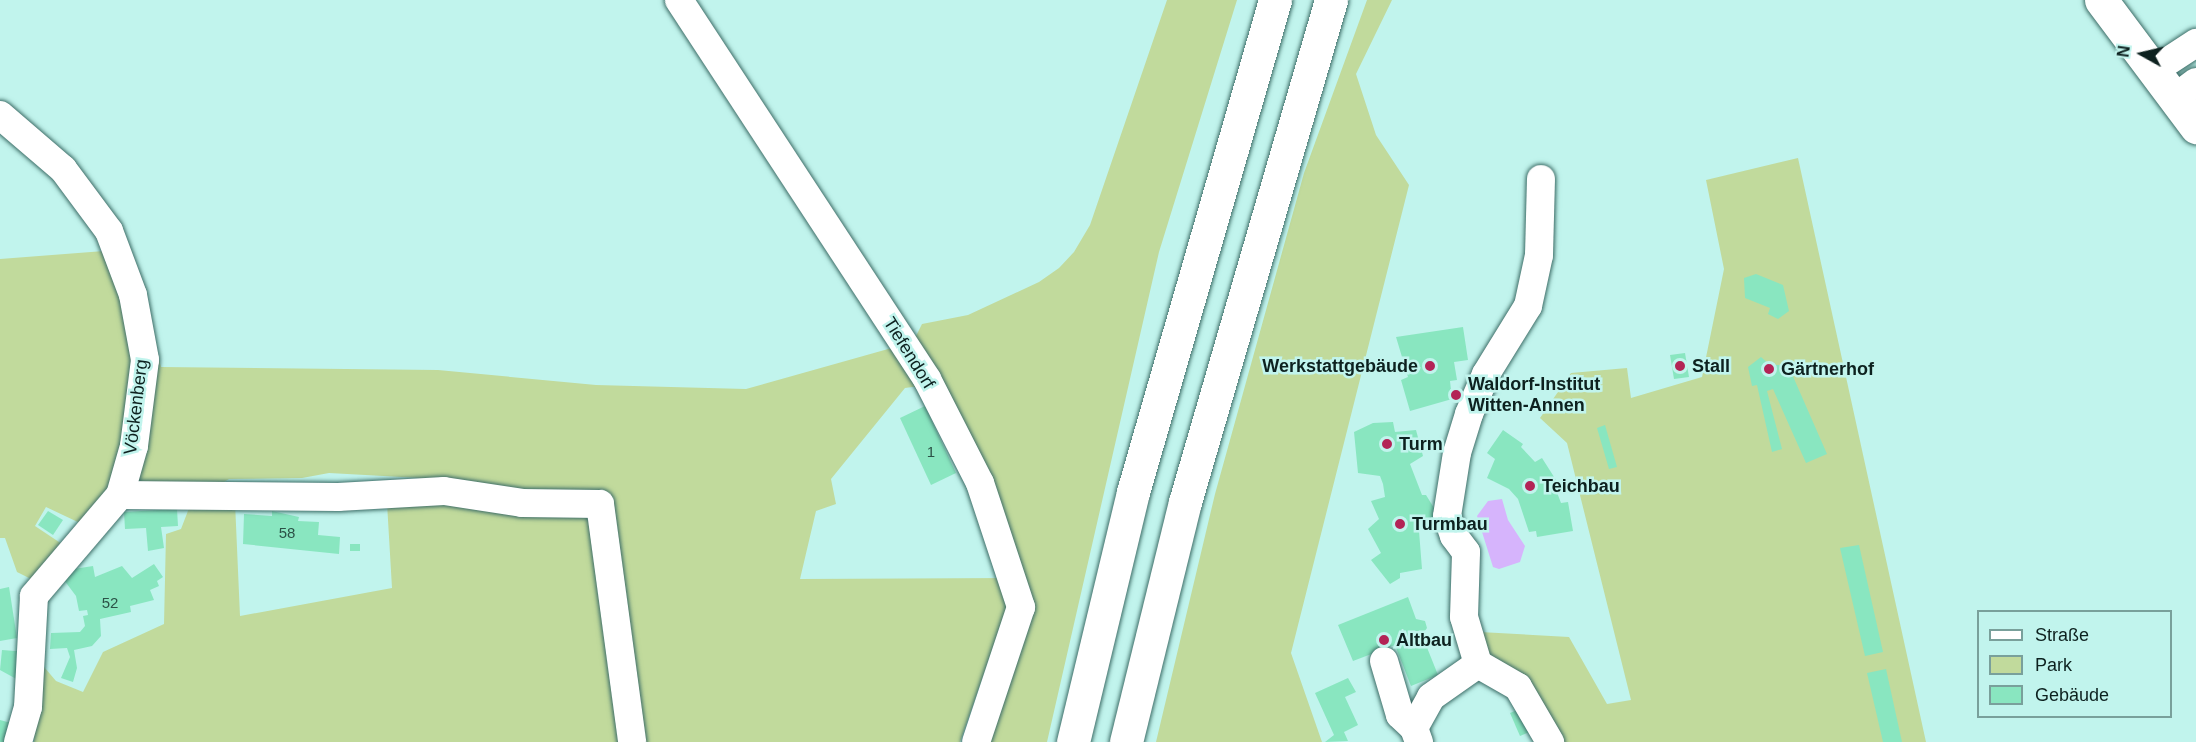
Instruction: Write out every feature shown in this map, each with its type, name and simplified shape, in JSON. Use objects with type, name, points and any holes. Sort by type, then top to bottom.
[{"type":"main road","points":[[1073,742],[1136,482],[1275,0]]},
{"type":"main road","points":[[1126,742],[1185,502],[1331,0]]},
{"type":"main road","points":[[2102,0],[2156,69],[2186,90],[2196,127]]},
{"type":"street","name":"Tiefendorf","points":[[679,0],[927,379],[980,483],[1021,607],[975,742]]},
{"type":"street","points":[[2156,69],[2196,43]]},
{"type":"street","name":"Vöckenberg","points":[[0,115],[70,178],[109,231],[133,295],[145,360],[134,446],[120,495],[34,596],[28,707],[18,742]]},
{"type":"street","points":[[1540,179],[1539,255],[1528,306],[1486,374],[1469,414],[1457,453],[1447,516],[1454,536],[1466,552],[1464,617],[1478,664],[1518,687],[1550,742]]},
{"type":"street","points":[[120,495],[338,497],[444,491],[522,502],[600,504],[632,742]]},
{"type":"street","points":[[1384,661],[1400,715],[1417,735],[1431,697],[1478,664]]},
{"type":"green space","points":[[1167,0],[1237,0],[1159,252],[1047,742],[979,742],[1026,598],[941,383],[905,388],[831,479],[836,504],[816,511],[800,579],[1010,578],[1006,610],[960,742],[34,742],[39,661],[56,681],[83,692],[103,652],[164,624],[166,534],[181,529],[191,503],[235,502],[240,616],[392,588],[387,503],[438,479],[329,473],[302,478],[229,479],[209,491],[128,486],[82,524],[46,507],[35,526],[68,548],[39,583],[17,572],[5,538],[0,538],[0,259],[104,251],[144,297],[161,367],[438,370],[596,385],[746,389],[913,342],[922,324],[968,315],[1039,282],[1059,268],[1074,252],[1090,225]]},
{"type":"green space","points":[[1367,0],[1392,0],[1356,74],[1376,135],[1409,185],[1291,653],[1322,742],[1156,742],[1215,494],[1304,173]]},
{"type":"green space","points":[[1798,158],[1926,742],[1563,742],[1485,658],[1480,632],[1569,637],[1607,704],[1631,700],[1567,443],[1540,418],[1571,373],[1627,368],[1631,398],[1702,377],[1724,269],[1706,180]]},
{"type":"shaded area","points":[[1502,499],[1508,520],[1525,546],[1520,562],[1499,569],[1493,567],[1477,516],[1488,501]]},
{"type":"building","points":[[1756,274],[1783,285],[1789,311],[1778,319],[1768,314],[1770,308],[1745,298],[1744,278]]},
{"type":"building","name":"Werkstattgebäude","points":[[1463,327],[1468,360],[1454,362],[1457,380],[1450,381],[1452,399],[1410,411],[1401,380],[1408,377],[1396,337]]},
{"type":"building","name":"Stall","points":[[1685,353],[1689,377],[1674,379],[1670,355]]},
{"type":"building","points":[[1761,357],[1770,365],[1788,365],[1827,454],[1806,463],[1773,389],[1767,391],[1782,449],[1772,452],[1757,385],[1752,386],[1748,367]]},
{"type":"building","points":[[925,406],[956,473],[931,485],[900,418]]},
{"type":"building","name":"Turmbau","points":[[1393,422],[1395,432],[1416,430],[1423,456],[1410,464],[1422,495],[1426,495],[1439,516],[1419,531],[1422,569],[1400,573],[1400,578],[1390,584],[1371,560],[1381,553],[1368,529],[1379,519],[1371,501],[1385,497],[1383,484],[1380,476],[1358,473],[1354,432],[1373,423]]},
{"type":"building","points":[[1605,425],[1617,467],[1609,469],[1597,428]]},
{"type":"building","name":"Teichbau","points":[[1503,430],[1523,444],[1521,447],[1535,462],[1542,458],[1556,480],[1553,482],[1561,503],[1568,502],[1573,531],[1537,537],[1536,531],[1529,532],[1518,499],[1509,489],[1487,478],[1495,459],[1487,453]]},
{"type":"building","points":[[177,509],[178,526],[161,527],[164,548],[148,551],[146,528],[125,529],[124,512]]},
{"type":"building","points":[[48,511],[63,520],[53,535],[38,525]]},
{"type":"building","points":[[272,511],[299,517],[298,521],[319,522],[318,535],[340,537],[339,554],[243,544],[244,514],[272,516]]},
{"type":"building","points":[[350,544],[360,544],[360,551],[350,551]]},
{"type":"building","points":[[1859,545],[1883,652],[1865,656],[1840,548]]},
{"type":"building","points":[[154,564],[163,577],[157,581],[159,586],[150,590],[154,600],[130,606],[131,612],[100,619],[101,636],[92,646],[74,650],[77,668],[73,682],[61,678],[70,657],[67,648],[50,649],[51,633],[80,632],[85,626],[83,616],[88,615],[87,610],[79,611],[76,596],[64,580],[74,569],[93,566],[95,577],[122,566],[132,578]]},
{"type":"building","points":[[9,587],[17,638],[0,641],[0,589]]},
{"type":"building","name":"Altbau","points":[[1408,597],[1416,619],[1425,621],[1427,628],[1422,635],[1438,675],[1411,686],[1395,645],[1353,661],[1338,625]]},
{"type":"building","points":[[2,650],[28,652],[20,681],[0,670]]},
{"type":"building","points":[[1886,669],[1902,742],[1883,742],[1867,673]]},
{"type":"building","points":[[1348,678],[1356,692],[1345,697],[1358,725],[1344,732],[1348,741],[1325,742],[1334,735],[1315,693]]},
{"type":"building","points":[[1522,708],[1532,731],[1520,736],[1510,713]]},
{"type":"building","points":[[0,720],[11,723],[6,742],[0,742]]},
{"type":"place","name":"Werkstattgebäude","points":[[1430,366]]},
{"type":"place","name":"Stall","points":[[1680,366]]},
{"type":"place","name":"Gärtnerhof","points":[[1769,369]]},
{"type":"place","name":"Waldorf-Institut Witten-Annen","points":[[1456,395]]},
{"type":"place","name":"Turm","points":[[1387,444]]},
{"type":"place","name":"Teichbau","points":[[1530,486]]},
{"type":"place","name":"Turmbau","points":[[1400,524]]},
{"type":"place","name":"Altbau","points":[[1384,640]]}]
